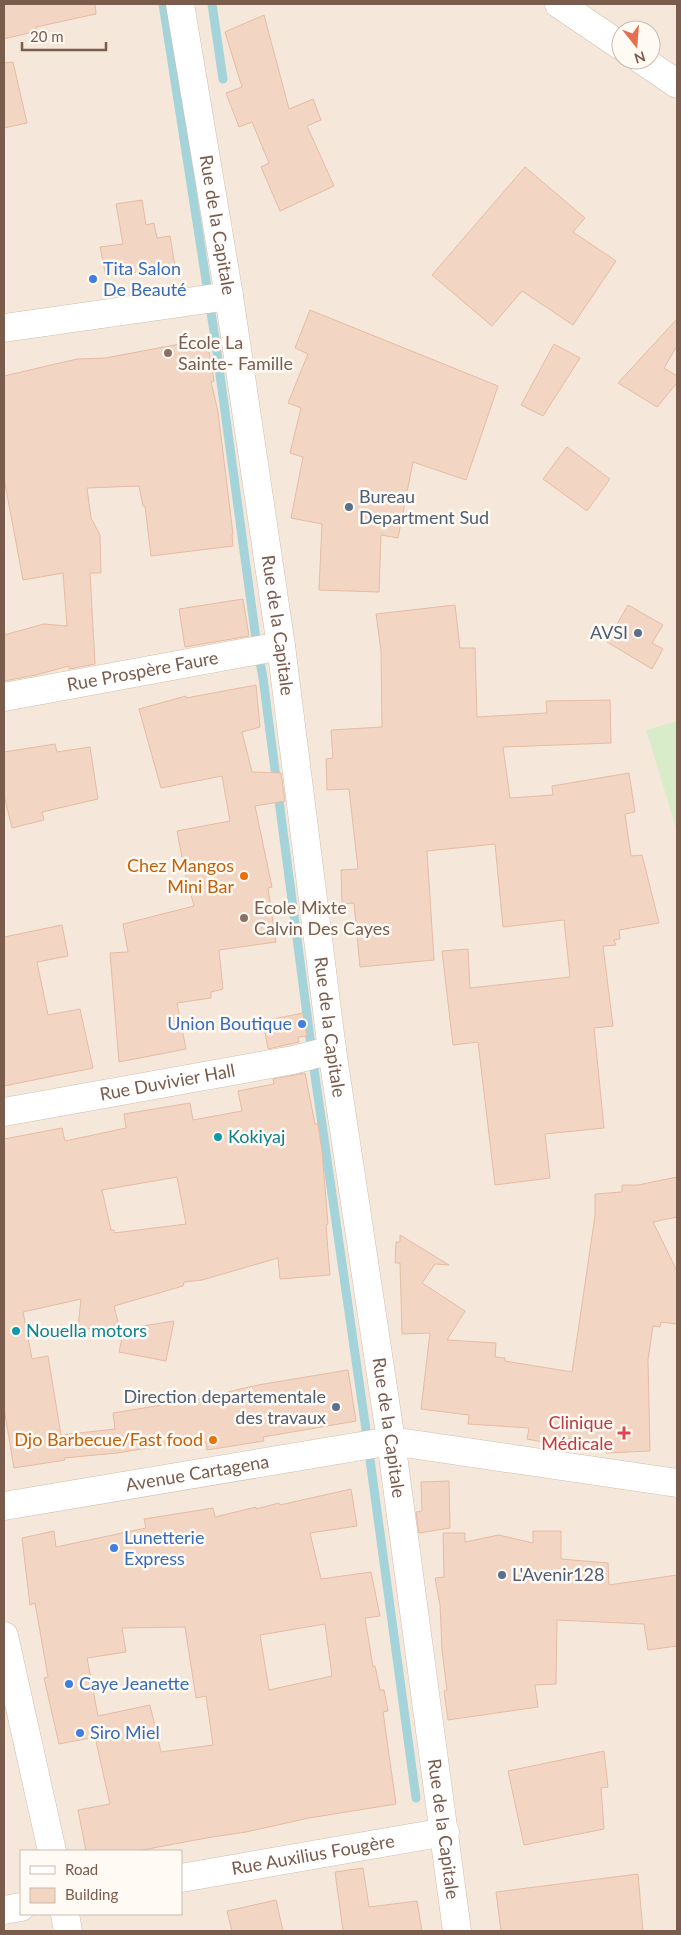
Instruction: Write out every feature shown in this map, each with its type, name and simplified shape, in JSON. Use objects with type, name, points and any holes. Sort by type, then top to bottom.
[{"type":"street","name":"Rue de la Capitale","points":[[180,4],[229,296],[281,646],[332,1050],[391,1441],[457,1931]]},
{"type":"street","points":[[559,4],[611,39]]},
{"type":"street","points":[[657,70],[677,84]]},
{"type":"street","points":[[4,328],[229,296]]},
{"type":"street","name":"Rue Prospère Faure","points":[[4,696],[281,646]]},
{"type":"street","name":"Rue Duvivier Hall","points":[[4,1112],[294,1060],[332,1050]]},
{"type":"street","name":"Avenue Cartagena","points":[[4,1506],[391,1441],[677,1483]]},
{"type":"street","points":[[4,1636],[52,1850]]},
{"type":"street","name":"Rue Auxilius Fougère","points":[[182,1878],[445,1832]]},
{"type":"street","points":[[4,1910],[20,1907]]},
{"type":"street","points":[[65,1915],[68,1931]]},
{"type":"shaded area","points":[[4,4],[677,4],[677,1931],[4,1931]]},
{"type":"green space","points":[[677,721],[677,831],[646,730]]},
{"type":"building","points":[[4,4],[95,4],[96,14],[36,27],[37,31],[4,39]]},
{"type":"building","points":[[264,15],[289,109],[313,99],[321,120],[307,126],[334,186],[280,211],[261,167],[269,163],[252,122],[239,127],[226,93],[242,87],[225,32]]},
{"type":"building","points":[[13,62],[27,123],[4,128],[4,63]]},
{"type":"building","points":[[525,167],[585,218],[573,232],[616,261],[573,325],[522,291],[492,326],[432,275]]},
{"type":"building","points":[[142,200],[146,225],[154,223],[157,238],[170,236],[175,266],[106,277],[100,247],[123,244],[116,204]]},
{"type":"building","points":[[310,310],[498,386],[466,480],[413,462],[398,538],[381,535],[379,592],[319,590],[322,524],[291,518],[303,457],[290,453],[301,408],[288,403],[308,354],[295,348]]},
{"type":"building","points":[[677,319],[677,346],[664,368],[677,376],[677,383],[657,407],[618,383]]},
{"type":"building","points":[[207,339],[214,381],[211,382],[218,412],[233,546],[151,556],[145,506],[143,506],[139,486],[87,488],[91,518],[100,535],[101,573],[90,573],[95,664],[69,669],[69,666],[4,681],[4,635],[44,624],[67,626],[63,573],[23,580],[4,478],[4,376],[77,359],[105,358]]},
{"type":"building","points":[[554,344],[580,358],[543,416],[521,405]]},
{"type":"building","points":[[567,447],[610,479],[587,511],[543,479]]},
{"type":"building","points":[[243,599],[249,636],[185,647],[179,609]]},
{"type":"building","points":[[455,605],[460,648],[475,648],[477,717],[547,713],[546,701],[610,700],[611,743],[503,747],[510,798],[553,795],[552,786],[629,773],[635,812],[625,814],[631,856],[642,855],[659,923],[619,930],[620,939],[614,940],[616,945],[603,946],[613,1026],[594,1028],[604,1128],[545,1134],[550,1178],[495,1185],[478,1042],[453,1045],[442,951],[468,949],[470,988],[570,977],[564,920],[503,927],[495,844],[427,851],[434,960],[360,967],[354,903],[342,904],[341,870],[358,869],[349,789],[327,790],[326,759],[333,758],[331,730],[382,727],[381,651],[376,614]]},
{"type":"building","points":[[628,605],[663,625],[652,643],[663,649],[652,669],[607,642]]},
{"type":"building","points":[[256,685],[260,727],[242,732],[252,772],[281,773],[285,801],[255,806],[272,887],[268,888],[276,942],[219,950],[223,989],[211,992],[211,998],[177,1003],[186,1049],[119,1062],[110,953],[128,952],[123,924],[194,906],[177,831],[230,821],[222,776],[161,788],[139,709],[186,696],[186,698]]},
{"type":"building","points":[[55,744],[57,752],[90,747],[98,799],[42,812],[44,820],[12,828],[4,795],[4,752]]},
{"type":"building","points":[[62,925],[68,956],[37,962],[48,1015],[80,1009],[93,1068],[4,1086],[4,937]]},
{"type":"building","points":[[303,1013],[307,1036],[298,1037],[299,1042],[268,1049],[263,1021]]},
{"type":"building","points":[[305,1073],[315,1124],[318,1124],[322,1151],[330,1275],[280,1279],[278,1258],[202,1280],[184,1282],[183,1286],[114,1306],[120,1331],[78,1328],[81,1299],[23,1312],[32,1359],[48,1356],[61,1435],[115,1429],[113,1413],[224,1395],[223,1393],[258,1385],[348,1370],[356,1421],[263,1437],[264,1441],[207,1450],[206,1442],[172,1447],[171,1444],[117,1453],[64,1458],[65,1460],[14,1468],[4,1408],[4,1139],[62,1128],[65,1141],[126,1128],[124,1114],[190,1103],[193,1120],[242,1111],[238,1091],[274,1084],[273,1079]],"holes":[[[177,1177],[186,1224],[114,1233],[114,1230],[111,1230],[102,1190]]]},
{"type":"building","points":[[677,1177],[677,1217],[653,1222],[677,1271],[677,1324],[661,1322],[660,1327],[653,1326],[648,1360],[650,1451],[606,1453],[606,1447],[555,1435],[553,1444],[527,1439],[529,1428],[468,1424],[469,1415],[421,1409],[430,1333],[402,1334],[400,1263],[395,1263],[396,1242],[400,1242],[400,1235],[449,1265],[435,1264],[422,1283],[465,1311],[447,1340],[496,1343],[495,1357],[505,1358],[505,1361],[572,1372],[595,1216],[595,1194],[622,1192],[622,1185],[638,1185]]},
{"type":"building","points":[[174,1321],[166,1361],[119,1352],[124,1329]]},
{"type":"building","points":[[449,1481],[450,1528],[419,1533],[416,1512],[422,1511],[421,1482]]},
{"type":"building","points":[[351,1489],[357,1526],[310,1533],[321,1579],[371,1572],[380,1616],[365,1618],[373,1667],[375,1666],[380,1690],[384,1690],[388,1711],[383,1712],[396,1804],[309,1818],[246,1832],[142,1850],[86,1850],[78,1810],[110,1804],[95,1737],[59,1744],[44,1678],[48,1677],[35,1603],[30,1605],[22,1538],[54,1531],[56,1547],[146,1528],[144,1519],[213,1508],[215,1517],[279,1503],[280,1505]],"holes":[[[325,1624],[332,1676],[269,1690],[260,1635]],[[185,1627],[196,1698],[206,1696],[213,1745],[161,1752],[150,1705],[98,1716],[87,1658],[126,1652],[122,1628]]]},
{"type":"building","points":[[533,1531],[561,1531],[561,1559],[608,1563],[609,1585],[677,1575],[677,1646],[648,1650],[644,1624],[557,1620],[556,1684],[535,1685],[538,1707],[448,1720],[444,1691],[447,1690],[442,1650],[440,1605],[435,1578],[444,1577],[443,1533],[465,1533],[465,1542],[499,1535],[533,1543]]},
{"type":"building","points":[[604,1751],[608,1787],[601,1788],[604,1829],[524,1845],[508,1771]]},
{"type":"building","points":[[363,1868],[369,1907],[417,1901],[422,1931],[343,1931],[335,1872]]},
{"type":"building","points":[[638,1874],[643,1931],[501,1931],[496,1892]]},
{"type":"building","points":[[276,1900],[283,1931],[232,1931],[227,1911]]},
{"type":"waterway","points":[[163,4],[215,338],[263,678],[315,1076],[416,1798]]},
{"type":"waterway","points":[[212,4],[223,79]]},
{"type":"place","name":"Tita Salon De Beauté","points":[[93,279]]},
{"type":"place","name":"École La Sainte- Famille","points":[[168,353]]},
{"type":"place","name":"Bureau Department Sud","points":[[349,507]]},
{"type":"place","name":"AVSI","points":[[638,633]]},
{"type":"place","name":"Chez Mangos Mini Bar","points":[[244,876]]},
{"type":"place","name":"Ecole Mixte Calvin Des Cayes","points":[[244,918]]},
{"type":"place","name":"Union Boutique","points":[[302,1024]]},
{"type":"place","name":"Kokiyaj","points":[[218,1137]]},
{"type":"place","name":"Nouella motors","points":[[16,1331]]},
{"type":"place","name":"Direction departementale des travaux","points":[[336,1407]]},
{"type":"place","name":"Clinique Médicale","points":[[624,1433]]},
{"type":"place","name":"Djo Barbecue/Fast food","points":[[213,1440]]},
{"type":"place","name":"Lunetterie Express","points":[[114,1548]]},
{"type":"place","name":"L'Avenir128","points":[[502,1575]]},
{"type":"place","name":"Caye Jeanette","points":[[69,1684]]},
{"type":"place","name":"Siro Miel","points":[[80,1733]]}]
